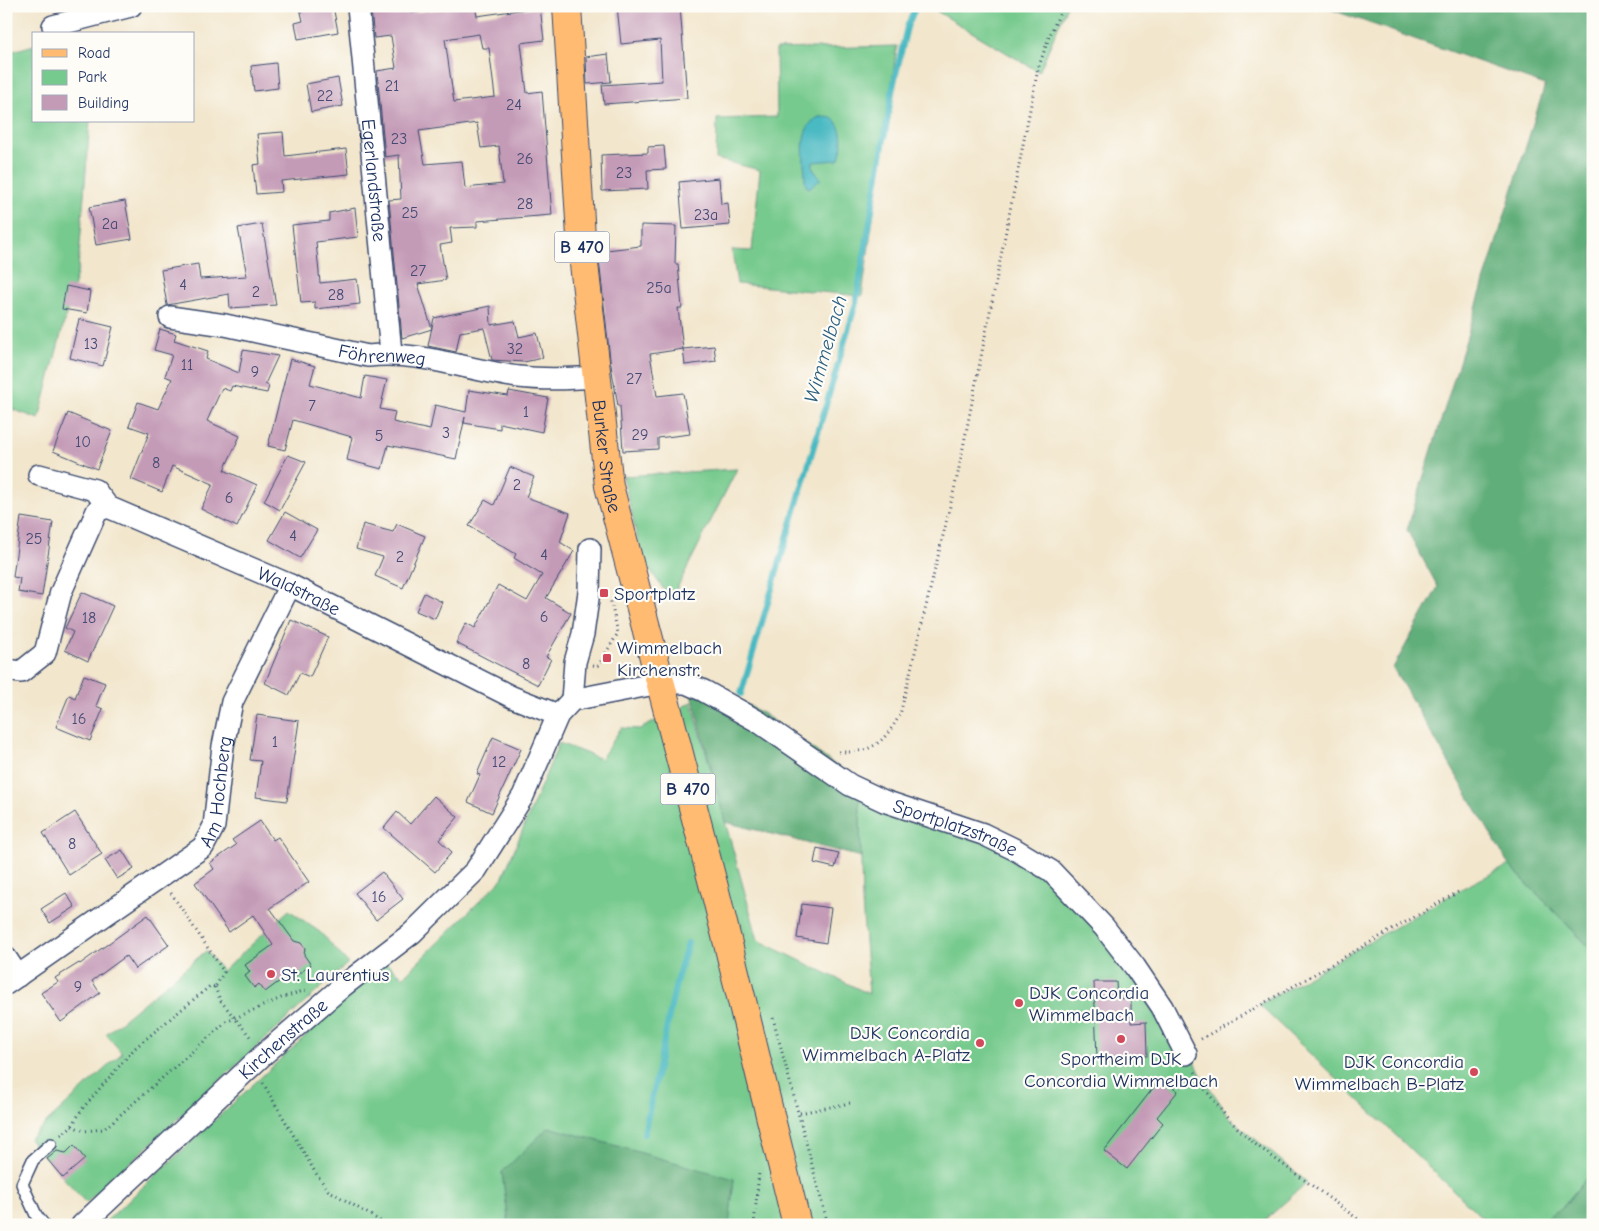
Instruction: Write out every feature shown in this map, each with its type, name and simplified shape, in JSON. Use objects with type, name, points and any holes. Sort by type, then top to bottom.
[{"type":"main road","name":"Burker Straße","points":[[567,6],[581,237],[595,377],[609,486],[716,895],[797,1225]]},
{"type":"street","points":[[53,26],[130,6]]},
{"type":"street","name":"Egerlandstraße","points":[[358,6],[391,353]]},
{"type":"street","name":"Föhrenweg","points":[[170,317],[224,325],[368,356],[391,353],[518,377],[562,380],[595,377]]},
{"type":"street","name":"Waldstraße","points":[[39,475],[95,490],[108,507],[290,585],[512,697],[565,707]]},
{"type":"street","points":[[6,670],[21,672],[45,654],[61,592],[97,511],[108,507]]},
{"type":"street","name":"Kirchenstraße","points":[[82,1225],[252,1066],[343,986],[412,933],[476,870],[523,796],[565,707],[583,634],[589,592],[590,550]]},
{"type":"street","name":"Am Hochberg","points":[[6,958],[12,980],[204,847],[214,826],[223,746],[232,702],[290,585]]},
{"type":"street","points":[[565,707],[660,682]]},
{"type":"street","name":"Sportplatzstraße","points":[[660,682],[686,683],[704,691],[759,722],[850,785],[875,797],[983,834],[1016,850],[1051,871],[1104,927],[1135,967],[1162,1007],[1186,1054]]},
{"type":"lane","points":[[44,1225],[36,1215],[22,1184],[33,1160],[52,1144]]},
{"type":"path","points":[[803,752],[843,752],[868,749],[879,744],[887,736],[900,715],[958,473],[1038,69],[1049,37],[1063,6]]},
{"type":"path","points":[[160,877],[224,972],[215,987]]},
{"type":"path","points":[[1366,1225],[1255,1144],[1228,1119],[1205,1089],[1186,1054],[1196,1042],[1460,891]]},
{"type":"path","points":[[72,1126],[84,1131],[104,1129],[226,1022],[281,998],[320,985],[343,986]]},
{"type":"path","points":[[52,1144],[72,1126],[82,1109],[135,1048],[210,986],[215,987]]},
{"type":"path","points":[[215,987],[220,1000],[253,1040]]},
{"type":"path","points":[[252,1066],[328,1190],[387,1225]]},
{"type":"path","points":[[800,1113],[850,1103]]},
{"type":"green space","points":[[928,6],[1067,6],[1039,72]]},
{"type":"green space","points":[[1321,6],[1593,6],[1593,951],[1509,865],[1393,668],[1438,587],[1407,530],[1545,85]]},
{"type":"green space","points":[[32,46],[32,122],[90,122],[78,269],[39,419],[6,407],[6,53]]},
{"type":"green space","points":[[897,46],[862,296],[737,284],[732,250],[752,251],[760,170],[716,159],[717,119],[777,117],[776,49]]},
{"type":"green space","points":[[737,469],[671,600],[642,558],[623,476]]},
{"type":"green space","points":[[686,671],[764,714],[859,782],[861,857],[725,822]]},
{"type":"green space","points":[[692,702],[758,940],[869,994],[862,902],[859,782],[1011,837],[1173,1011],[1200,1073],[1230,1118],[1307,1182],[1260,1225],[729,1225],[734,1179],[502,1172],[509,1225],[102,1225],[385,962],[403,977],[502,879],[559,743],[601,759],[621,728],[640,729]]},
{"type":"green space","name":"DJK Concordia Wimmelbach B-Platz","points":[[1509,865],[1593,951],[1593,1170],[1562,1208],[1534,1225],[1490,1225],[1259,1005],[1463,888]]},
{"type":"green space","points":[[289,910],[321,933],[348,963],[86,1203],[29,1139],[122,1053],[106,1034],[206,951],[223,971]]},
{"type":"green space","points":[[549,1127],[734,1179],[729,1225],[509,1225],[502,1172]]},
{"type":"green space","points":[[1593,1170],[1593,1225],[1534,1225],[1562,1208]]},
{"type":"water","points":[[819,117],[831,118],[835,121],[841,131],[842,143],[838,160],[813,162],[813,169],[821,179],[809,188],[806,186],[805,179],[804,136],[812,122]]},
{"type":"building","points":[[333,6],[338,32],[298,39],[295,23],[303,21],[300,8]]},
{"type":"building","points":[[392,6],[410,6],[411,13],[450,8],[450,6],[475,6],[477,16],[540,7],[544,40],[521,43],[527,93],[542,91],[552,215],[477,221],[477,227],[450,228],[452,243],[440,245],[446,280],[418,284],[432,329],[402,338],[389,200],[401,199],[399,155],[385,157],[377,71],[396,68],[391,36],[374,38],[371,10]],"holes":[[[479,34],[482,48],[489,48],[495,97],[454,102],[445,39]],[[477,123],[481,148],[499,146],[503,184],[465,188],[462,161],[425,164],[419,131]]]},
{"type":"building","points":[[617,6],[680,6],[687,98],[604,104],[602,85],[662,81],[660,40],[621,44]]},
{"type":"building","points":[[608,54],[611,82],[587,84],[586,57]]},
{"type":"building","points":[[276,63],[278,88],[254,91],[251,66]]},
{"type":"building","points":[[338,78],[343,106],[311,112],[306,84]]},
{"type":"building","points":[[283,132],[285,156],[346,149],[349,174],[281,181],[282,192],[256,194],[253,165],[260,164],[257,134]]},
{"type":"building","points":[[664,146],[666,169],[647,170],[648,189],[602,191],[601,155],[648,153],[648,147]]},
{"type":"building","points":[[719,178],[721,204],[728,203],[730,225],[683,229],[679,182]]},
{"type":"building","points":[[125,201],[132,239],[96,245],[89,207]]},
{"type":"building","points":[[355,208],[358,237],[316,242],[320,283],[357,279],[360,304],[315,309],[315,302],[301,303],[292,225],[329,221],[329,213]]},
{"type":"building","points":[[262,224],[276,305],[230,308],[229,294],[167,305],[161,270],[198,264],[200,279],[247,276],[238,228]]},
{"type":"building","points":[[641,225],[676,226],[675,264],[678,264],[682,308],[678,308],[683,349],[650,354],[657,396],[683,393],[690,434],[658,438],[658,449],[623,451],[620,406],[618,406],[610,359],[598,251],[641,246]]},
{"type":"building","points":[[66,286],[90,291],[87,313],[62,309]]},
{"type":"building","points":[[490,306],[491,325],[515,321],[519,337],[537,333],[543,358],[524,362],[492,360],[484,328],[460,332],[456,352],[428,346],[434,318]]},
{"type":"building","points":[[79,319],[113,327],[103,366],[70,358]]},
{"type":"building","points":[[160,329],[176,334],[174,340],[208,351],[206,359],[239,373],[243,350],[278,356],[265,384],[269,386],[267,393],[232,386],[230,391],[222,388],[207,421],[240,436],[224,470],[257,485],[237,527],[201,509],[213,484],[172,466],[162,492],[131,479],[149,433],[129,426],[138,402],[158,409],[172,379],[165,376],[172,355],[154,350]]},
{"type":"building","points":[[714,346],[716,361],[685,365],[683,349]]},
{"type":"building","points":[[290,359],[315,366],[310,384],[361,398],[365,376],[387,380],[380,409],[395,412],[393,422],[430,430],[435,405],[466,412],[469,390],[508,396],[509,391],[548,398],[542,432],[500,423],[500,429],[464,423],[465,417],[456,459],[388,445],[382,469],[347,460],[352,437],[293,420],[285,450],[268,446]]},
{"type":"building","points":[[68,413],[112,431],[97,469],[53,451]]},
{"type":"building","points":[[288,455],[306,462],[280,510],[264,501]]},
{"type":"building","points":[[510,467],[534,477],[526,497],[570,513],[560,542],[574,551],[546,598],[571,613],[546,657],[551,659],[538,685],[456,643],[466,623],[475,628],[498,585],[527,601],[542,575],[514,558],[516,554],[469,526],[485,500],[494,505]]},
{"type":"building","points":[[285,512],[317,530],[300,558],[269,540]]},
{"type":"building","points":[[21,517],[53,522],[42,596],[18,592],[20,578],[13,577]]},
{"type":"building","points":[[363,524],[393,532],[397,524],[425,536],[403,588],[375,576],[383,557],[356,549]]},
{"type":"building","points":[[82,592],[113,606],[88,661],[65,650],[73,632],[65,628]]},
{"type":"building","points":[[424,593],[442,602],[435,619],[416,611]]},
{"type":"building","points":[[291,620],[328,637],[310,677],[300,673],[289,695],[265,683]]},
{"type":"building","points":[[84,675],[105,683],[96,706],[103,709],[90,741],[56,727],[69,695],[75,698]]},
{"type":"building","points":[[257,715],[299,721],[287,801],[256,797],[261,761],[250,760]]},
{"type":"building","points":[[493,737],[521,749],[492,813],[468,802],[480,775],[477,774]]},
{"type":"building","points":[[434,796],[458,817],[439,840],[452,852],[435,872],[384,828],[397,812],[410,824]]},
{"type":"building","points":[[75,812],[102,854],[69,875],[43,833]]},
{"type":"building","points":[[260,821],[273,840],[278,837],[309,882],[270,908],[294,941],[301,943],[305,948],[304,955],[311,965],[295,976],[292,972],[265,992],[259,984],[254,988],[245,976],[250,972],[245,965],[273,945],[253,915],[229,932],[195,883],[214,869],[210,863],[236,845],[232,840]]},
{"type":"building","points":[[817,848],[839,853],[835,868],[814,863]]},
{"type":"building","points":[[122,850],[134,869],[117,879],[105,860]]},
{"type":"building","points":[[382,872],[403,899],[376,920],[355,893]]},
{"type":"building","points":[[66,893],[75,907],[50,923],[41,909]]},
{"type":"building","points":[[802,904],[831,908],[826,943],[797,938]]},
{"type":"building","points":[[148,915],[169,945],[135,969],[126,956],[92,981],[100,993],[61,1022],[41,993],[58,982],[55,978],[80,964]]},
{"type":"building","name":"Sportheim DJK Concordia Wimmelbach","points":[[1094,982],[1116,982],[1117,999],[1131,998],[1131,1023],[1146,1022],[1147,1056],[1097,1058]]},
{"type":"building","points":[[1161,1078],[1178,1091],[1157,1117],[1163,1123],[1127,1169],[1104,1151]]},
{"type":"building","points":[[74,1145],[85,1159],[63,1178],[47,1159],[57,1151],[66,1153]]},
{"type":"waterway","name":"Wimmelbach","points":[[741,694],[856,303],[893,87],[907,27],[916,6]]},
{"type":"waterway","points":[[644,1134],[677,979],[688,943]]},
{"type":"place","name":"Sportplatz","points":[[604,593]]},
{"type":"place","name":"Wimmelbach Kirchenstr.","points":[[607,658]]},
{"type":"place","name":"St. Laurentius","points":[[271,974]]},
{"type":"place","name":"DJK Concordia Wimmelbach","points":[[1019,1003]]},
{"type":"place","name":"Sportheim DJK Concordia Wimmelbach","points":[[1121,1039]]},
{"type":"place","name":"DJK Concordia Wimmelbach A-Platz","points":[[980,1043]]},
{"type":"place","name":"DJK Concordia Wimmelbach B-Platz","points":[[1474,1072]]}]
